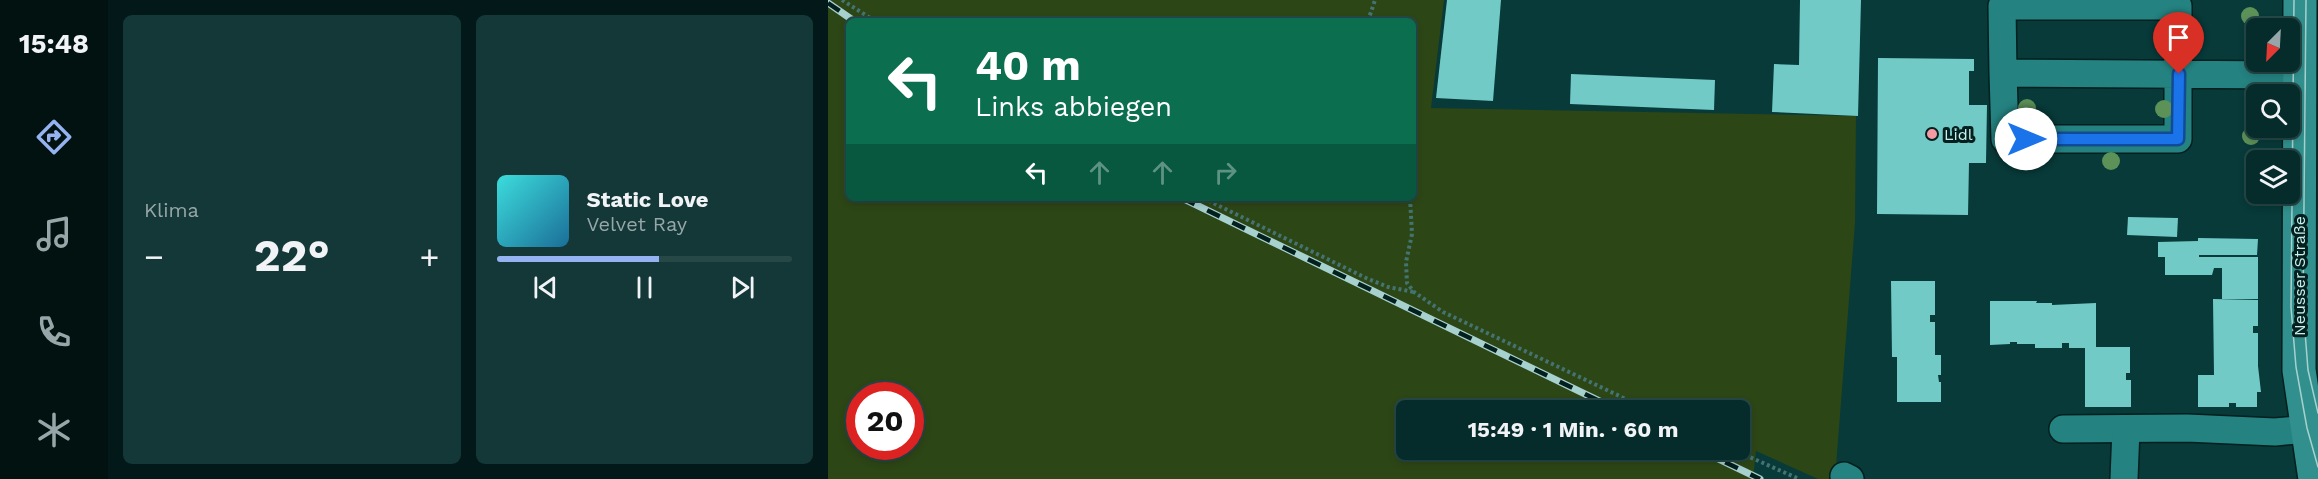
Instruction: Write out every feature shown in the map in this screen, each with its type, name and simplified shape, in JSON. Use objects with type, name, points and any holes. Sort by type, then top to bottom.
[{"type":"main road","name":"Neusser Straße","points":[[2300,0],[2300,75],[2308,159],[2299,370],[2315,479]]},
{"type":"lane","points":[[2002,6],[2178,6],[2179,74],[2178,139],[2005,139],[2002,6]]},
{"type":"lane","points":[[2003,73],[2300,75]]},
{"type":"lane","points":[[2063,429],[2187,428],[2275,432],[2308,429]]},
{"type":"lane","points":[[2124,479],[2126,429]]},
{"type":"path","points":[[842,0],[870,18]]},
{"type":"path","points":[[1369,18],[1375,0]]},
{"type":"path","points":[[1209,201],[1366,278],[1388,287],[1414,292]]},
{"type":"path","points":[[1410,201],[1412,234],[1405,273],[1407,283],[1414,292],[1443,312],[1628,400]]},
{"type":"path","points":[[1750,457],[1799,479]]},
{"type":"green space","points":[[828,0],[1444,0],[1431,108],[1856,116],[1855,223],[1835,479],[1818,479],[1756,451],[1753,479],[828,479]]},
{"type":"building","points":[[1447,0],[1501,0],[1493,101],[1436,98]]},
{"type":"building","points":[[1800,0],[1861,0],[1858,116],[1772,112],[1774,64],[1799,65]]},
{"type":"building","name":"Lidl","points":[[1878,58],[1974,59],[1974,71],[1969,71],[1969,105],[1987,105],[1986,163],[1969,163],[1968,215],[1877,214]]},
{"type":"building","points":[[1571,74],[1715,80],[1714,110],[1570,104]]},
{"type":"building","points":[[2128,217],[2178,218],[2177,237],[2127,235]]},
{"type":"building","points":[[2198,238],[2258,239],[2257,255],[2199,255],[2199,257],[2258,257],[2258,299],[2222,299],[2222,268],[2214,268],[2212,275],[2165,275],[2165,257],[2158,257],[2158,242],[2198,241]]},
{"type":"building","points":[[1891,281],[1935,281],[1935,315],[1930,315],[1930,322],[1935,322],[1935,355],[1941,355],[1941,375],[1938,375],[1939,382],[1941,382],[1941,402],[1897,402],[1897,357],[1892,357]]},
{"type":"building","points":[[2213,299],[2258,300],[2258,326],[2253,326],[2253,333],[2258,333],[2261,392],[2257,392],[2257,407],[2236,407],[2236,403],[2229,403],[2229,407],[2198,407],[2198,375],[2214,375]]},
{"type":"building","points":[[1990,301],[2037,301],[2036,303],[2052,303],[2052,305],[2096,303],[2096,347],[2130,347],[2130,373],[2126,373],[2126,380],[2131,380],[2131,407],[2085,407],[2085,348],[2069,348],[2069,343],[2062,343],[2062,348],[2035,348],[2035,344],[2017,344],[2017,342],[1990,345]]},
{"type":"tram line","points":[[2294,0],[2291,307],[2296,367],[2307,428],[2318,467]]},
{"type":"tram line","points":[[2306,0],[2303,306],[2308,370],[2318,413]]},
{"type":"railway","points":[[828,3],[850,18]]},
{"type":"railway","points":[[1188,201],[1597,400]]},
{"type":"railway","points":[[1721,460],[1760,479]]},
{"type":"place","name":"Lidl","points":[[1932,134]]},
{"type":"route","points":[[2026,139],[2178,139],[2179,74]]}]
